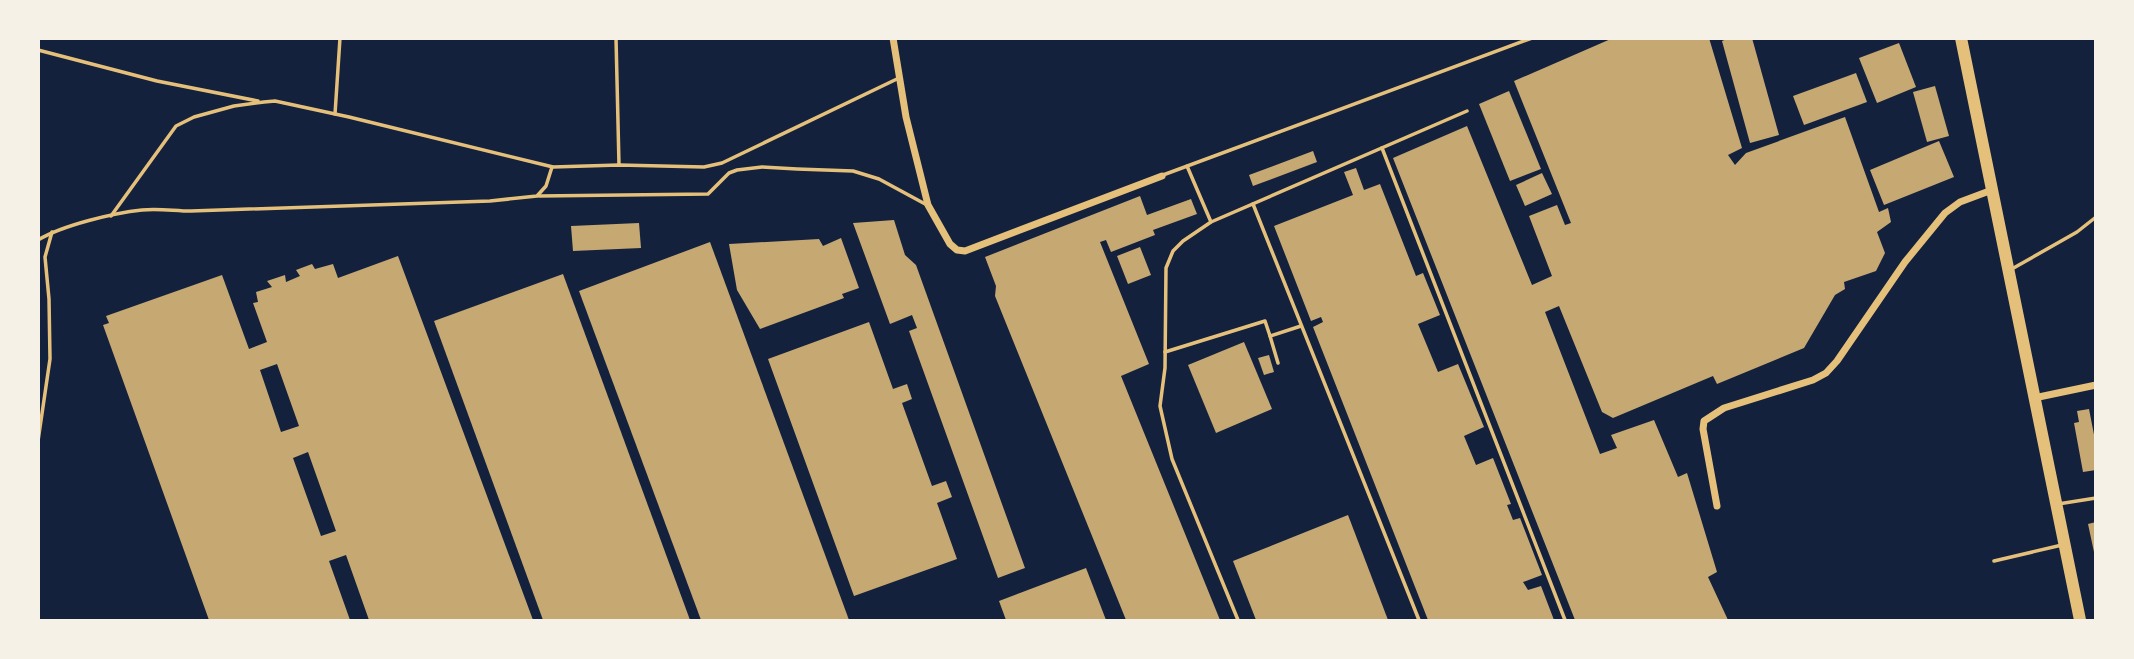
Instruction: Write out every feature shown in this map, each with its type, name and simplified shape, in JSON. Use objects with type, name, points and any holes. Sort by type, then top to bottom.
[{"type":"main road","points":[[1961,38],[2080,621]]},
{"type":"street","points":[[893,38],[906,117],[928,205],[950,244],[957,250],[965,251],[1162,176]]},
{"type":"street","points":[[1717,506],[1703,429],[1704,421],[1724,408],[1814,380],[1826,373],[1905,262],[1945,213],[1960,202],[1992,190]]},
{"type":"street","points":[[2034,398],[2095,385]]},
{"type":"lane","points":[[335,114],[340,38]]},
{"type":"lane","points":[[616,38],[619,165]]},
{"type":"lane","points":[[1162,176],[1532,38]]},
{"type":"lane","points":[[38,50],[157,81],[264,102]]},
{"type":"lane","points":[[111,216],[176,126],[194,117],[234,106],[275,102],[553,167],[713,166],[899,78]]},
{"type":"lane","points":[[1238,621],[1172,459],[1160,406],[1165,368],[1166,268],[1173,251],[1211,222],[1467,111]]},
{"type":"lane","points":[[1382,148],[1565,621]]},
{"type":"lane","points":[[1187,166],[1211,222]]},
{"type":"lane","points":[[537,196],[546,186],[553,167]]},
{"type":"lane","points":[[38,240],[52,232],[85,222],[143,210],[191,211],[463,202],[537,196],[708,194],[729,173],[762,167],[853,171],[879,179],[928,205]]},
{"type":"lane","points":[[1253,204],[1419,621]]},
{"type":"lane","points":[[2008,271],[2077,232],[2095,217]]},
{"type":"lane","points":[[38,440],[50,359],[46,257],[52,232]]},
{"type":"lane","points":[[1165,352],[1265,321],[1278,363]]},
{"type":"lane","points":[[1270,336],[1301,326]]},
{"type":"lane","points":[[2056,504],[2095,498]]},
{"type":"lane","points":[[1994,561],[2064,544]]},
{"type":"building","points":[[1613,38],[1709,38],[1742,148],[1728,155],[1735,165],[1746,153],[1845,117],[1879,212],[1888,208],[1891,222],[1877,232],[1885,253],[1876,271],[1844,282],[1845,289],[1835,295],[1804,348],[1717,384],[1713,376],[1613,418],[1602,412],[1559,306],[1545,312],[1600,454],[1617,448],[1611,435],[1654,420],[1678,477],[1687,473],[1717,572],[1708,577],[1728,620],[1575,620],[1393,158],[1467,126],[1532,285],[1552,276],[1529,216],[1557,205],[1565,225],[1571,223],[1514,81]]},
{"type":"building","points":[[1729,38],[1752,38],[1779,135],[1750,143],[1722,41]]},
{"type":"building","points":[[1899,43],[1916,87],[1877,103],[1859,58]]},
{"type":"building","points":[[1856,73],[1867,102],[1804,125],[1793,96]]},
{"type":"building","points":[[1935,86],[1949,136],[1927,142],[1913,92]]},
{"type":"building","points":[[1509,91],[1541,169],[1510,181],[1479,104]]},
{"type":"building","points":[[1939,141],[1954,177],[1884,205],[1870,170]]},
{"type":"building","points":[[1313,151],[1317,162],[1253,186],[1249,175]]},
{"type":"building","points":[[1356,168],[1364,190],[1380,184],[1416,276],[1423,273],[1440,315],[1418,324],[1438,372],[1458,364],[1484,427],[1464,436],[1476,465],[1493,458],[1511,504],[1507,505],[1513,520],[1520,518],[1542,575],[1523,582],[1528,590],[1541,586],[1554,620],[1428,620],[1313,327],[1323,322],[1321,317],[1311,321],[1274,226],[1353,195],[1344,172]]},
{"type":"building","points":[[1542,173],[1552,194],[1525,206],[1516,185]]},
{"type":"building","points":[[1140,196],[1147,215],[1191,199],[1197,214],[1153,230],[1155,235],[1111,252],[1106,240],[1100,242],[1149,364],[1121,376],[1220,620],[1126,620],[995,296],[996,286],[985,257]]},
{"type":"building","points":[[894,220],[905,255],[916,265],[1025,568],[998,578],[909,331],[917,328],[912,315],[890,324],[853,223]]},
{"type":"building","points":[[639,223],[641,248],[573,251],[571,226]]},
{"type":"building","points":[[841,238],[859,288],[842,294],[844,298],[760,329],[737,290],[729,244],[819,239],[823,246]]},
{"type":"building","points":[[710,242],[849,620],[701,620],[579,291]]},
{"type":"building","points":[[1140,247],[1151,275],[1128,284],[1117,256]]},
{"type":"building","points":[[398,256],[533,620],[369,620],[346,555],[329,561],[350,620],[209,620],[103,325],[109,323],[106,316],[222,275],[249,349],[267,342],[253,303],[258,302],[256,292],[272,287],[267,281],[285,275],[286,282],[300,276],[296,270],[312,264],[315,269],[333,264],[338,278]],"holes":[[[277,364],[299,426],[281,432],[260,370]],[[308,452],[336,531],[321,536],[293,458]]]},
{"type":"building","points":[[563,274],[690,620],[543,620],[434,321]]},
{"type":"building","points":[[869,322],[893,389],[907,384],[912,399],[902,403],[932,486],[946,481],[952,497],[937,503],[957,559],[854,596],[768,359]]},
{"type":"building","points":[[1244,342],[1272,409],[1216,433],[1188,365]]},
{"type":"building","points":[[1269,355],[1274,372],[1264,375],[1258,358]]},
{"type":"building","points":[[2089,409],[2096,445],[2096,470],[2083,472],[2074,423],[2079,422],[2077,411]]},
{"type":"building","points":[[1348,515],[1388,620],[1256,620],[1233,561]]},
{"type":"building","points":[[2096,522],[2096,552],[2094,552],[2088,524]]},
{"type":"building","points":[[1086,568],[1106,620],[1006,620],[999,601]]}]
